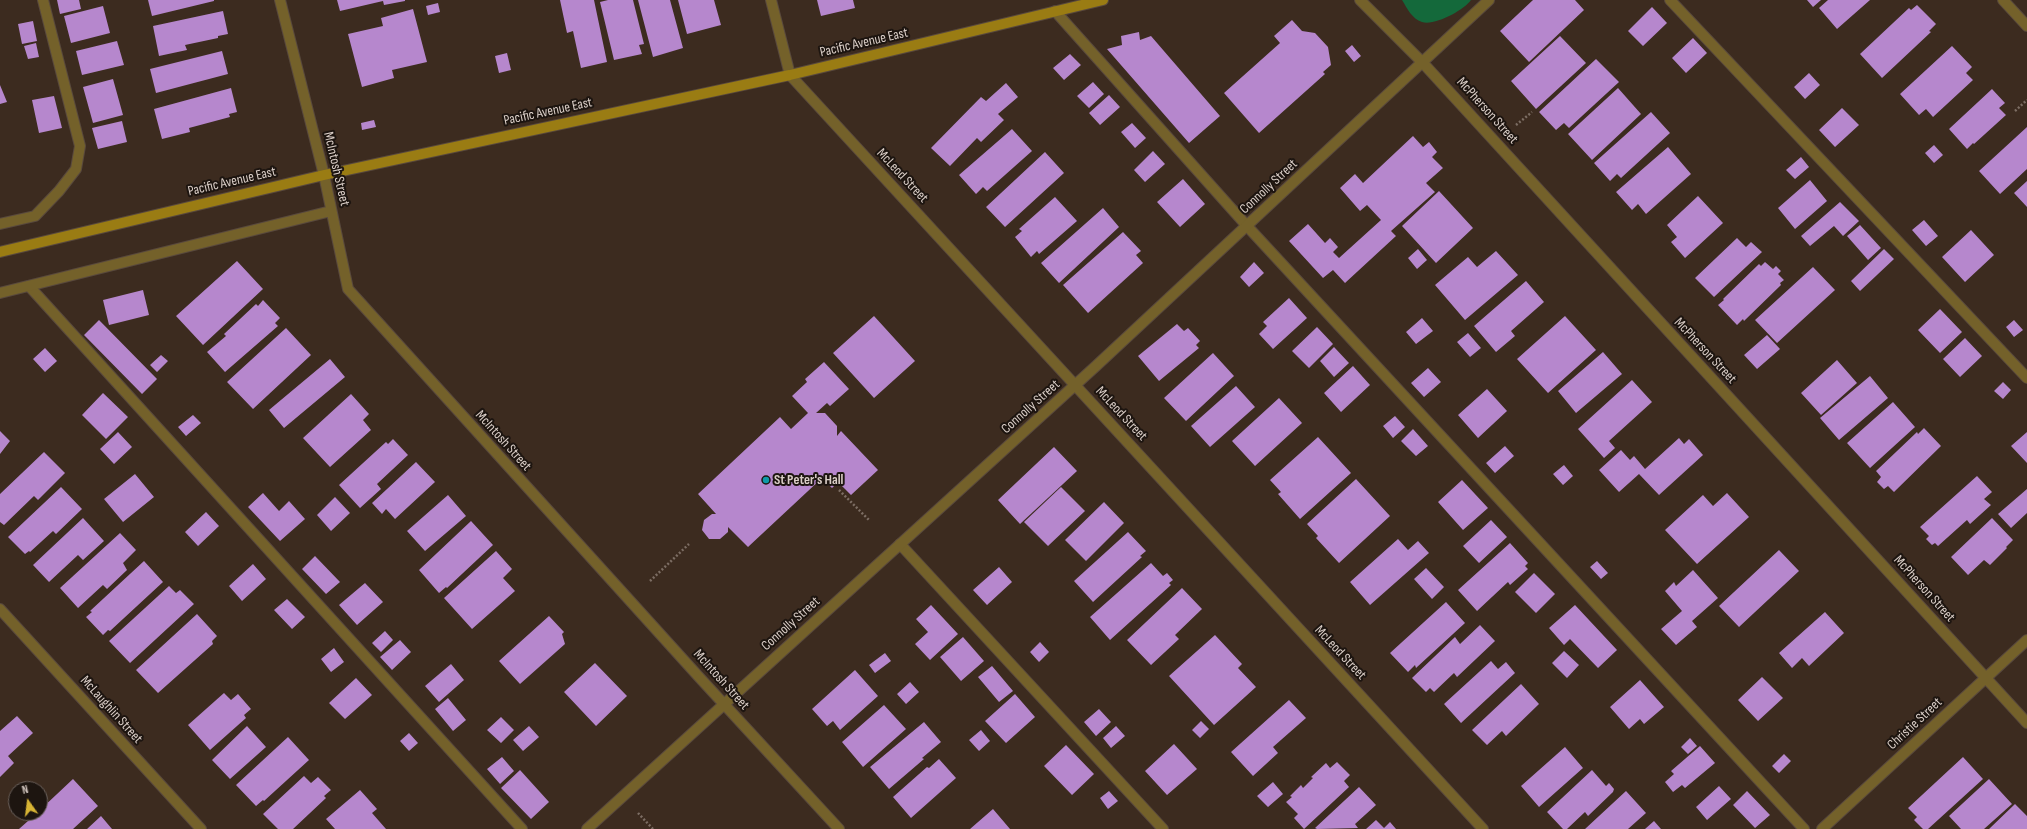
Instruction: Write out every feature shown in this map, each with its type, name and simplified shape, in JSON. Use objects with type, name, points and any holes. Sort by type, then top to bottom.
[{"type":"street","points":[[0,224],[35,216],[59,191],[76,169],[80,146],[43,0]]},
{"type":"street","name":"McIntosh Street","points":[[280,0],[324,175],[348,289],[723,704],[839,829]]},
{"type":"street","name":"McLeod Street","points":[[771,0],[790,75],[1483,829]]},
{"type":"street","name":"Pacific Avenue East","points":[[0,252],[324,175],[790,75],[1103,0]]},
{"type":"street","name":"McPherson Street","points":[[1360,0],[1423,63],[2027,723]]},
{"type":"street","name":"Connolly Street","points":[[587,829],[1075,385],[1248,226],[1489,0]]},
{"type":"street","points":[[1670,0],[2027,378]]},
{"type":"street","points":[[2003,0],[2027,26]]},
{"type":"street","points":[[1055,12],[1248,226],[1804,829]]},
{"type":"street","points":[[0,293],[332,211]]},
{"type":"street","points":[[30,286],[522,829]]},
{"type":"street","points":[[900,544],[1163,829]]},
{"type":"street","name":"McLaughlin Street","points":[[0,609],[201,829]]},
{"type":"street","name":"Christie Street","points":[[1822,829],[2027,640]]},
{"type":"path","points":[[2015,111],[2027,100]]},
{"type":"path","points":[[1516,125],[1532,112]]},
{"type":"path","points":[[839,490],[870,521]]},
{"type":"path","points":[[650,581],[689,544]]},
{"type":"green space","points":[[1402,0],[1471,0],[1449,16],[1428,23],[1418,21],[1410,13]]},
{"type":"building","points":[[57,0],[79,0],[81,9],[60,14]]},
{"type":"building","points":[[148,0],[214,0],[214,1],[152,16]]},
{"type":"building","points":[[337,0],[405,1],[384,5],[383,1],[340,11]]},
{"type":"building","points":[[560,0],[594,0],[607,62],[581,68],[573,31],[567,33]]},
{"type":"building","points":[[608,0],[633,0],[644,44],[639,45],[642,54],[614,60],[600,2]]},
{"type":"building","points":[[638,0],[670,0],[683,48],[653,57]]},
{"type":"building","points":[[678,0],[714,0],[721,25],[687,34]]},
{"type":"building","points":[[817,0],[853,0],[855,8],[821,16]]},
{"type":"building","points":[[1533,0],[1575,0],[1584,10],[1529,62],[1500,31]]},
{"type":"building","points":[[1807,0],[1821,0],[1813,7]]},
{"type":"building","points":[[1828,0],[1870,0],[1837,29],[1819,8]]},
{"type":"building","points":[[438,3],[440,12],[428,15],[426,6]]},
{"type":"building","points":[[1917,5],[1936,24],[1929,31],[1931,32],[1882,78],[1860,54],[1909,8],[1911,10]]},
{"type":"building","points":[[103,6],[110,33],[71,43],[64,16]]},
{"type":"building","points":[[1652,7],[1667,23],[1643,46],[1628,31]]},
{"type":"building","points":[[413,9],[427,62],[392,70],[394,78],[362,87],[348,34],[383,26],[381,18]]},
{"type":"building","points":[[223,11],[228,34],[218,36],[218,38],[185,45],[187,50],[159,56],[153,26]]},
{"type":"building","points":[[1292,20],[1302,31],[1315,33],[1328,47],[1331,65],[1323,72],[1325,74],[1259,133],[1224,93],[1280,43],[1274,36]]},
{"type":"building","points":[[33,21],[37,41],[22,44],[18,24]]},
{"type":"building","points":[[1139,32],[1140,40],[1151,36],[1220,116],[1189,143],[1107,49],[1122,45],[1121,36]]},
{"type":"building","points":[[1560,36],[1586,63],[1536,109],[1511,81]]},
{"type":"building","points":[[1693,38],[1707,53],[1686,73],[1672,58]]},
{"type":"building","points":[[117,41],[124,65],[82,75],[76,51]]},
{"type":"building","points":[[36,43],[39,57],[28,59],[24,46]]},
{"type":"building","points":[[1352,45],[1361,56],[1354,62],[1345,51]]},
{"type":"building","points":[[1952,46],[1972,67],[1966,73],[1973,80],[1933,117],[1926,109],[1919,115],[1900,94]]},
{"type":"building","points":[[222,51],[228,74],[156,93],[150,69]]},
{"type":"building","points":[[507,53],[511,70],[499,73],[495,56]]},
{"type":"building","points":[[1070,54],[1081,65],[1064,80],[1053,68]]},
{"type":"building","points":[[1596,59],[1619,82],[1569,128],[1564,123],[1556,130],[1539,112]]},
{"type":"building","points":[[1809,73],[1820,85],[1805,99],[1794,87]]},
{"type":"building","points":[[113,79],[123,115],[93,123],[83,87]]},
{"type":"building","points":[[1093,82],[1104,94],[1089,108],[1077,96]]},
{"type":"building","points":[[1006,83],[1018,97],[998,114],[1004,120],[981,142],[977,138],[950,166],[931,148],[981,97],[986,101]]},
{"type":"building","points":[[0,85],[7,102],[0,104]]},
{"type":"building","points":[[231,88],[237,112],[229,114],[230,117],[189,128],[190,132],[162,139],[154,109]]},
{"type":"building","points":[[1618,88],[1641,114],[1592,160],[1568,134]]},
{"type":"building","points":[[1992,89],[2005,103],[1999,108],[2006,115],[1967,149],[1949,129]]},
{"type":"building","points":[[1109,95],[1120,107],[1100,125],[1089,113]]},
{"type":"building","points":[[54,96],[62,128],[39,133],[32,100]]},
{"type":"building","points":[[1842,108],[1859,125],[1835,147],[1819,130]]},
{"type":"building","points":[[1651,112],[1670,133],[1621,178],[1617,174],[1610,181],[1594,163]]},
{"type":"building","points":[[374,120],[376,127],[362,130],[361,123]]},
{"type":"building","points":[[122,121],[127,142],[98,149],[92,128]]},
{"type":"building","points":[[1132,123],[1146,138],[1135,148],[1121,132]]},
{"type":"building","points":[[2027,127],[2027,169],[2000,194],[1979,171]]},
{"type":"building","points":[[1012,129],[1032,151],[987,191],[983,187],[976,194],[959,175]]},
{"type":"building","points":[[1413,136],[1423,147],[1429,142],[1437,152],[1432,157],[1443,168],[1426,183],[1435,192],[1391,231],[1396,236],[1345,283],[1333,270],[1323,278],[1289,241],[1308,224],[1325,243],[1330,238],[1338,247],[1333,252],[1339,258],[1381,220],[1367,205],[1360,211],[1340,188],[1355,174],[1363,183]]},
{"type":"building","points":[[1934,145],[1943,155],[1934,163],[1925,153]]},
{"type":"building","points":[[1668,147],[1691,174],[1646,214],[1638,204],[1632,210],[1616,192]]},
{"type":"building","points":[[1153,151],[1165,164],[1145,182],[1134,170]]},
{"type":"building","points":[[1045,152],[1064,173],[1005,227],[986,207]]},
{"type":"building","points":[[1801,157],[1809,167],[1795,179],[1786,170]]},
{"type":"building","points":[[1183,179],[1205,204],[1180,227],[1157,202]]},
{"type":"building","points":[[1810,180],[1827,201],[1795,229],[1778,208]]},
{"type":"building","points":[[2027,181],[2027,207],[2014,193]]},
{"type":"building","points":[[1439,191],[1473,228],[1436,263],[1402,226]]},
{"type":"building","points":[[1698,196],[1723,223],[1685,258],[1671,242],[1677,237],[1667,225]]},
{"type":"building","points":[[1055,197],[1077,221],[1039,254],[1037,251],[1031,257],[1015,237],[1022,231],[1019,229]]},
{"type":"building","points":[[1840,202],[1859,221],[1843,236],[1834,226],[1810,246],[1801,236]]},
{"type":"building","points":[[1103,208],[1119,227],[1059,283],[1041,263]]},
{"type":"building","points":[[1924,220],[1938,236],[1926,246],[1912,230]]},
{"type":"building","points":[[1860,225],[1881,248],[1868,260],[1847,236]]},
{"type":"building","points":[[1971,230],[1994,255],[1965,282],[1942,257]]},
{"type":"building","points":[[1123,232],[1141,251],[1136,255],[1143,263],[1088,313],[1063,285]]},
{"type":"building","points":[[1737,238],[1746,247],[1751,242],[1762,252],[1714,297],[1695,278]]},
{"type":"building","points":[[1418,249],[1427,260],[1417,269],[1408,258]]},
{"type":"building","points":[[1884,249],[1894,259],[1860,291],[1851,281]]},
{"type":"building","points":[[1496,251],[1518,275],[1465,320],[1435,285],[1468,257],[1477,267]]},
{"type":"building","points":[[237,261],[263,289],[203,345],[176,316]]},
{"type":"building","points":[[1254,262],[1264,273],[1249,287],[1240,277]]},
{"type":"building","points":[[1765,262],[1773,269],[1776,266],[1781,271],[1778,274],[1784,280],[1780,283],[1781,285],[1744,321],[1743,319],[1737,325],[1718,305],[1759,264],[1761,266]]},
{"type":"building","points":[[1813,267],[1835,290],[1777,343],[1755,320]]},
{"type":"building","points":[[1526,281],[1544,302],[1511,331],[1515,336],[1496,352],[1474,326]]},
{"type":"building","points":[[143,290],[149,315],[109,325],[103,300]]},
{"type":"building","points":[[1289,298],[1307,318],[1273,349],[1259,334],[1267,326],[1263,322]]},
{"type":"building","points":[[263,300],[280,318],[275,323],[278,326],[225,372],[207,352],[226,336],[224,334],[256,304],[258,306]]},
{"type":"building","points":[[1940,309],[1962,332],[1940,353],[1918,330]]},
{"type":"building","points":[[874,316],[915,361],[874,398],[833,353]]},
{"type":"building","points":[[1565,316],[1596,350],[1548,393],[1517,359]]},
{"type":"building","points":[[1422,318],[1433,331],[1416,344],[1406,332]]},
{"type":"building","points":[[99,320],[157,379],[142,394],[84,335]]},
{"type":"building","points":[[2014,320],[2023,330],[2014,337],[2006,327]]},
{"type":"building","points":[[1177,324],[1184,331],[1188,328],[1200,341],[1196,345],[1199,348],[1159,381],[1138,356]]},
{"type":"building","points":[[1317,327],[1333,344],[1309,368],[1292,351]]},
{"type":"building","points":[[286,328],[311,355],[253,409],[227,382]]},
{"type":"building","points":[[1468,333],[1481,348],[1470,357],[1457,342]]},
{"type":"building","points":[[1767,335],[1780,349],[1757,369],[1744,355]]},
{"type":"building","points":[[1965,338],[1982,356],[1960,377],[1943,359]]},
{"type":"building","points":[[1334,347],[1349,363],[1334,377],[1320,361]]},
{"type":"building","points":[[45,348],[57,361],[45,372],[33,359]]},
{"type":"building","points":[[1603,352],[1622,374],[1576,413],[1558,391]]},
{"type":"building","points":[[1213,353],[1234,376],[1186,421],[1164,398]]},
{"type":"building","points":[[161,355],[168,361],[157,372],[150,365]]},
{"type":"building","points":[[330,359],[345,377],[284,428],[269,410]]},
{"type":"building","points":[[1837,360],[1857,383],[1821,415],[1801,393]]},
{"type":"building","name":"St Peter's Hall","points":[[824,362],[849,389],[830,406],[827,403],[816,413],[825,413],[837,426],[837,436],[841,431],[878,470],[851,495],[838,482],[832,488],[822,478],[748,547],[728,527],[728,532],[720,539],[709,539],[702,530],[704,520],[712,514],[716,514],[698,494],[780,417],[791,429],[808,413],[792,396],[807,382],[805,379]]},
{"type":"building","points":[[1353,366],[1370,385],[1341,412],[1324,393]]},
{"type":"building","points":[[1428,368],[1441,382],[1424,397],[1411,383]]},
{"type":"building","points":[[1870,376],[1888,398],[1839,440],[1820,418]]},
{"type":"building","points":[[1632,380],[1652,402],[1609,441],[1615,448],[1604,458],[1578,429]]},
{"type":"building","points":[[2003,382],[2011,390],[2003,399],[1994,391]]},
{"type":"building","points":[[1236,386],[1255,407],[1210,447],[1191,426]]},
{"type":"building","points":[[1487,389],[1507,411],[1478,438],[1458,415]]},
{"type":"building","points":[[103,393],[128,417],[106,439],[82,415]]},
{"type":"building","points":[[351,394],[369,414],[363,420],[371,430],[330,467],[303,438]]},
{"type":"building","points":[[1279,398],[1302,423],[1255,466],[1232,441]]},
{"type":"building","points":[[1893,402],[1915,427],[1870,468],[1847,443]]},
{"type":"building","points":[[193,415],[201,423],[186,436],[178,427]]},
{"type":"building","points":[[1395,416],[1405,427],[1393,438],[1383,426]]},
{"type":"building","points":[[1924,428],[1941,446],[1894,492],[1888,486],[1884,489],[1877,482],[1881,477],[1876,471],[1917,432],[1918,434]]},
{"type":"building","points":[[1413,429],[1428,446],[1416,456],[1401,441]]},
{"type":"building","points":[[0,431],[10,441],[0,454]]},
{"type":"building","points":[[118,432],[132,447],[114,464],[100,449]]},
{"type":"building","points":[[2027,432],[2027,463],[2011,446]]},
{"type":"building","points":[[1318,437],[1351,473],[1300,519],[1278,494],[1281,492],[1270,480]]},
{"type":"building","points":[[1679,438],[1684,444],[1689,439],[1703,455],[1659,495],[1639,474],[1619,492],[1599,470],[1621,450],[1630,460],[1634,456],[1645,469]]},
{"type":"building","points":[[393,439],[408,455],[377,484],[381,489],[360,508],[339,485],[386,442],[388,444]]},
{"type":"building","points":[[1505,446],[1514,456],[1495,473],[1486,463]]},
{"type":"building","points":[[1054,447],[1077,471],[1020,524],[998,500]]},
{"type":"building","points":[[44,452],[65,473],[38,500],[34,496],[4,525],[0,522],[0,494]]},
{"type":"building","points":[[416,462],[435,482],[395,519],[386,509],[382,514],[372,503]]},
{"type":"building","points":[[1564,465],[1573,476],[1563,485],[1553,474]]},
{"type":"building","points":[[135,474],[154,497],[123,522],[104,499]]},
{"type":"building","points":[[1977,476],[1992,492],[1984,499],[1991,505],[1970,524],[1967,520],[1938,546],[1935,543],[1932,545],[1926,539],[1929,536],[1920,527]]},
{"type":"building","points":[[1356,479],[1390,516],[1339,563],[1316,538],[1318,536],[1307,524]]},
{"type":"building","points":[[1462,480],[1488,508],[1463,530],[1438,502]]},
{"type":"building","points":[[61,487],[82,509],[56,534],[53,531],[30,552],[29,551],[25,554],[8,537]]},
{"type":"building","points":[[1061,487],[1085,511],[1048,546],[1024,522]]},
{"type":"building","points":[[2027,489],[2027,513],[2011,528],[1998,514]]},
{"type":"building","points":[[263,493],[279,511],[289,501],[305,519],[280,541],[248,507]]},
{"type":"building","points":[[1727,493],[1749,517],[1697,564],[1665,530],[1703,495],[1713,506]]},
{"type":"building","points":[[448,495],[466,516],[425,551],[407,531]]},
{"type":"building","points":[[335,497],[350,513],[331,531],[317,515]]},
{"type":"building","points":[[1104,502],[1124,523],[1086,561],[1065,540]]},
{"type":"building","points":[[206,512],[219,526],[198,546],[185,532]]},
{"type":"building","points":[[83,518],[104,541],[83,560],[78,555],[49,582],[33,565]]},
{"type":"building","points":[[1992,518],[2013,540],[1990,565],[1984,560],[1968,575],[1951,557]]},
{"type":"building","points":[[1491,520],[1507,537],[1479,563],[1463,546]]},
{"type":"building","points":[[471,521],[493,545],[447,588],[446,587],[439,593],[419,570]]},
{"type":"building","points":[[1128,532],[1146,551],[1140,556],[1142,557],[1093,602],[1074,581]]},
{"type":"building","points":[[120,533],[136,550],[123,563],[127,570],[107,589],[103,585],[78,608],[60,588]]},
{"type":"building","points":[[1398,539],[1408,550],[1418,541],[1429,553],[1370,605],[1350,582]]},
{"type":"building","points":[[1510,543],[1528,563],[1525,566],[1528,569],[1510,585],[1508,582],[1477,611],[1458,590]]},
{"type":"building","points":[[1779,550],[1799,571],[1739,627],[1719,606]]},
{"type":"building","points":[[496,551],[512,569],[503,578],[515,591],[472,629],[444,598]]},
{"type":"building","points":[[315,556],[340,582],[326,594],[302,569]]},
{"type":"building","points":[[144,561],[163,582],[110,631],[108,630],[103,635],[86,617],[92,612],[90,611]]},
{"type":"building","points":[[1597,561],[1608,573],[1601,579],[1590,567]]},
{"type":"building","points":[[1151,563],[1163,576],[1167,573],[1173,580],[1169,583],[1171,585],[1110,640],[1090,617]]},
{"type":"building","points":[[253,564],[266,579],[242,601],[229,586]]},
{"type":"building","points":[[999,567],[1012,582],[987,605],[973,590]]},
{"type":"building","points":[[1426,568],[1444,587],[1432,599],[1414,579]]},
{"type":"building","points":[[1693,570],[1718,598],[1692,621],[1697,627],[1676,645],[1661,629],[1682,611],[1665,591],[1674,582],[1676,586]]},
{"type":"building","points":[[1534,573],[1555,594],[1536,613],[1515,592]]},
{"type":"building","points":[[365,583],[383,602],[357,625],[339,605]]},
{"type":"building","points":[[169,586],[176,593],[180,590],[194,604],[130,663],[109,641]]},
{"type":"building","points":[[1182,588],[1202,609],[1175,635],[1179,639],[1151,665],[1127,640]]},
{"type":"building","points":[[287,599],[305,617],[292,629],[274,610]]},
{"type":"building","points":[[1446,602],[1465,623],[1416,668],[1415,665],[1408,672],[1390,653]]},
{"type":"building","points":[[931,605],[958,634],[930,660],[915,644],[928,632],[916,619]]},
{"type":"building","points":[[1575,605],[1617,650],[1598,668],[1570,639],[1564,645],[1549,628]]},
{"type":"building","points":[[1825,612],[1844,633],[1809,666],[1802,658],[1792,668],[1779,653]]},
{"type":"building","points":[[197,614],[217,636],[212,641],[213,644],[158,693],[136,670]]},
{"type":"building","points":[[549,616],[564,632],[562,634],[565,644],[520,684],[499,661]]},
{"type":"building","points":[[1480,625],[1495,641],[1457,677],[1454,673],[1434,692],[1430,688],[1426,692],[1412,678],[1455,637],[1460,644]]},
{"type":"building","points":[[385,631],[393,640],[381,652],[372,643]]},
{"type":"building","points":[[1215,635],[1242,664],[1238,668],[1256,687],[1214,725],[1169,676]]},
{"type":"building","points":[[963,637],[984,661],[961,681],[940,657]]},
{"type":"building","points":[[400,640],[411,652],[392,670],[380,657]]},
{"type":"building","points":[[1040,642],[1049,652],[1039,662],[1030,652]]},
{"type":"building","points":[[334,648],[344,662],[331,672],[321,659]]},
{"type":"building","points":[[1564,651],[1579,665],[1567,678],[1552,663]]},
{"type":"building","points":[[885,653],[891,661],[875,673],[869,665]]},
{"type":"building","points":[[1491,661],[1498,669],[1506,662],[1515,673],[1461,723],[1444,704]]},
{"type":"building","points":[[595,663],[627,696],[596,726],[564,692]]},
{"type":"building","points":[[451,664],[464,680],[439,702],[425,686]]},
{"type":"building","points":[[992,666],[1013,691],[999,702],[978,677]]},
{"type":"building","points":[[855,670],[878,696],[840,730],[833,721],[827,726],[812,709]]},
{"type":"building","points":[[1762,677],[1783,698],[1758,721],[1738,700]]},
{"type":"building","points":[[356,678],[372,695],[345,719],[329,703]]},
{"type":"building","points":[[1640,680],[1664,707],[1644,724],[1640,719],[1629,729],[1610,707]]},
{"type":"building","points":[[910,682],[919,692],[906,704],[897,694]]},
{"type":"building","points":[[1521,684],[1539,704],[1506,736],[1502,731],[1487,745],[1472,730]]},
{"type":"building","points":[[224,693],[231,700],[238,694],[251,709],[244,715],[246,718],[210,750],[188,725]]},
{"type":"building","points":[[1015,694],[1035,717],[1006,743],[985,721]]},
{"type":"building","points":[[448,698],[466,720],[453,731],[435,709]]},
{"type":"building","points":[[1289,700],[1306,718],[1273,747],[1278,753],[1253,776],[1231,752]]},
{"type":"building","points":[[884,705],[906,729],[863,767],[842,742]]},
{"type":"building","points":[[1099,709],[1111,722],[1096,736],[1084,722]]},
{"type":"building","points":[[17,716],[33,733],[8,756],[14,763],[0,777],[0,731]]},
{"type":"building","points":[[501,717],[514,730],[501,743],[487,730]]},
{"type":"building","points":[[1201,721],[1209,729],[1200,738],[1192,730]]},
{"type":"building","points":[[924,722],[941,742],[922,758],[924,759],[889,789],[870,767]]},
{"type":"building","points":[[247,726],[266,747],[230,779],[212,760]]},
{"type":"building","points":[[529,726],[539,737],[523,751],[513,740]]},
{"type":"building","points":[[1116,726],[1125,736],[1111,748],[1103,738]]},
{"type":"building","points":[[981,730],[990,741],[979,751],[969,740]]},
{"type":"building","points":[[409,733],[418,743],[409,751],[400,741]]},
{"type":"building","points":[[288,737],[309,760],[264,801],[263,800],[256,806],[236,785]]},
{"type":"building","points":[[1690,738],[1697,746],[1688,754],[1681,747]]},
{"type":"building","points":[[1174,744],[1197,769],[1167,795],[1145,771]]},
{"type":"building","points":[[1066,745],[1094,774],[1072,795],[1044,766]]},
{"type":"building","points":[[1700,746],[1715,763],[1685,788],[1682,785],[1673,792],[1665,782],[1674,774],[1671,771]]},
{"type":"building","points":[[1565,747],[1583,768],[1539,807],[1521,786]]},
{"type":"building","points":[[1784,754],[1791,761],[1779,773],[1772,766]]},
{"type":"building","points":[[502,757],[514,771],[500,784],[487,769]]},
{"type":"building","points":[[1963,757],[1983,779],[1928,829],[1923,829],[1914,820],[1917,817],[1908,808]]},
{"type":"building","points":[[939,759],[956,778],[911,818],[893,797],[927,767],[929,768]]},
{"type":"building","points":[[1337,762],[1350,775],[1344,781],[1349,787],[1304,829],[1294,818],[1298,814],[1286,802],[1301,785],[1303,788],[1313,778],[1311,777],[1326,763],[1330,768]]},
{"type":"building","points":[[520,770],[549,802],[531,819],[501,788]]},
{"type":"building","points":[[1592,770],[1606,786],[1609,783],[1614,789],[1613,792],[1588,816],[1585,812],[1567,829],[1563,829],[1547,812]]},
{"type":"building","points":[[304,776],[311,783],[318,777],[331,790],[324,796],[326,798],[293,829],[278,829],[263,814]]},
{"type":"building","points":[[73,779],[98,806],[73,829],[19,829],[28,821],[48,821],[48,802]]},
{"type":"building","points":[[1989,779],[2012,804],[1984,829],[1961,829],[1949,816]]},
{"type":"building","points":[[1273,782],[1283,794],[1268,807],[1257,796]]},
{"type":"building","points":[[1719,786],[1731,799],[1707,820],[1696,807]]},
{"type":"building","points":[[1359,787],[1376,805],[1355,824],[1358,828],[1315,828]]},
{"type":"building","points":[[360,790],[377,809],[372,813],[386,829],[335,829],[326,819]]},
{"type":"building","points":[[1109,791],[1118,801],[1108,809],[1100,798]]},
{"type":"building","points":[[1626,791],[1646,813],[1628,829],[1585,829]]},
{"type":"building","points":[[1747,791],[1770,815],[1755,828],[1733,805]]},
{"type":"building","points":[[2015,804],[2027,816],[2027,829],[1989,829]]},
{"type":"building","points":[[993,809],[1010,829],[970,829]]},
{"type":"building","points":[[101,816],[112,829],[87,829]]},
{"type":"building","points":[[1376,820],[1384,828],[1390,822],[1396,829],[1366,829]]},
{"type":"building","points":[[1654,821],[1661,829],[1645,829]]},
{"type":"place","name":"St Peter's Hall","points":[[766,480]]}]
